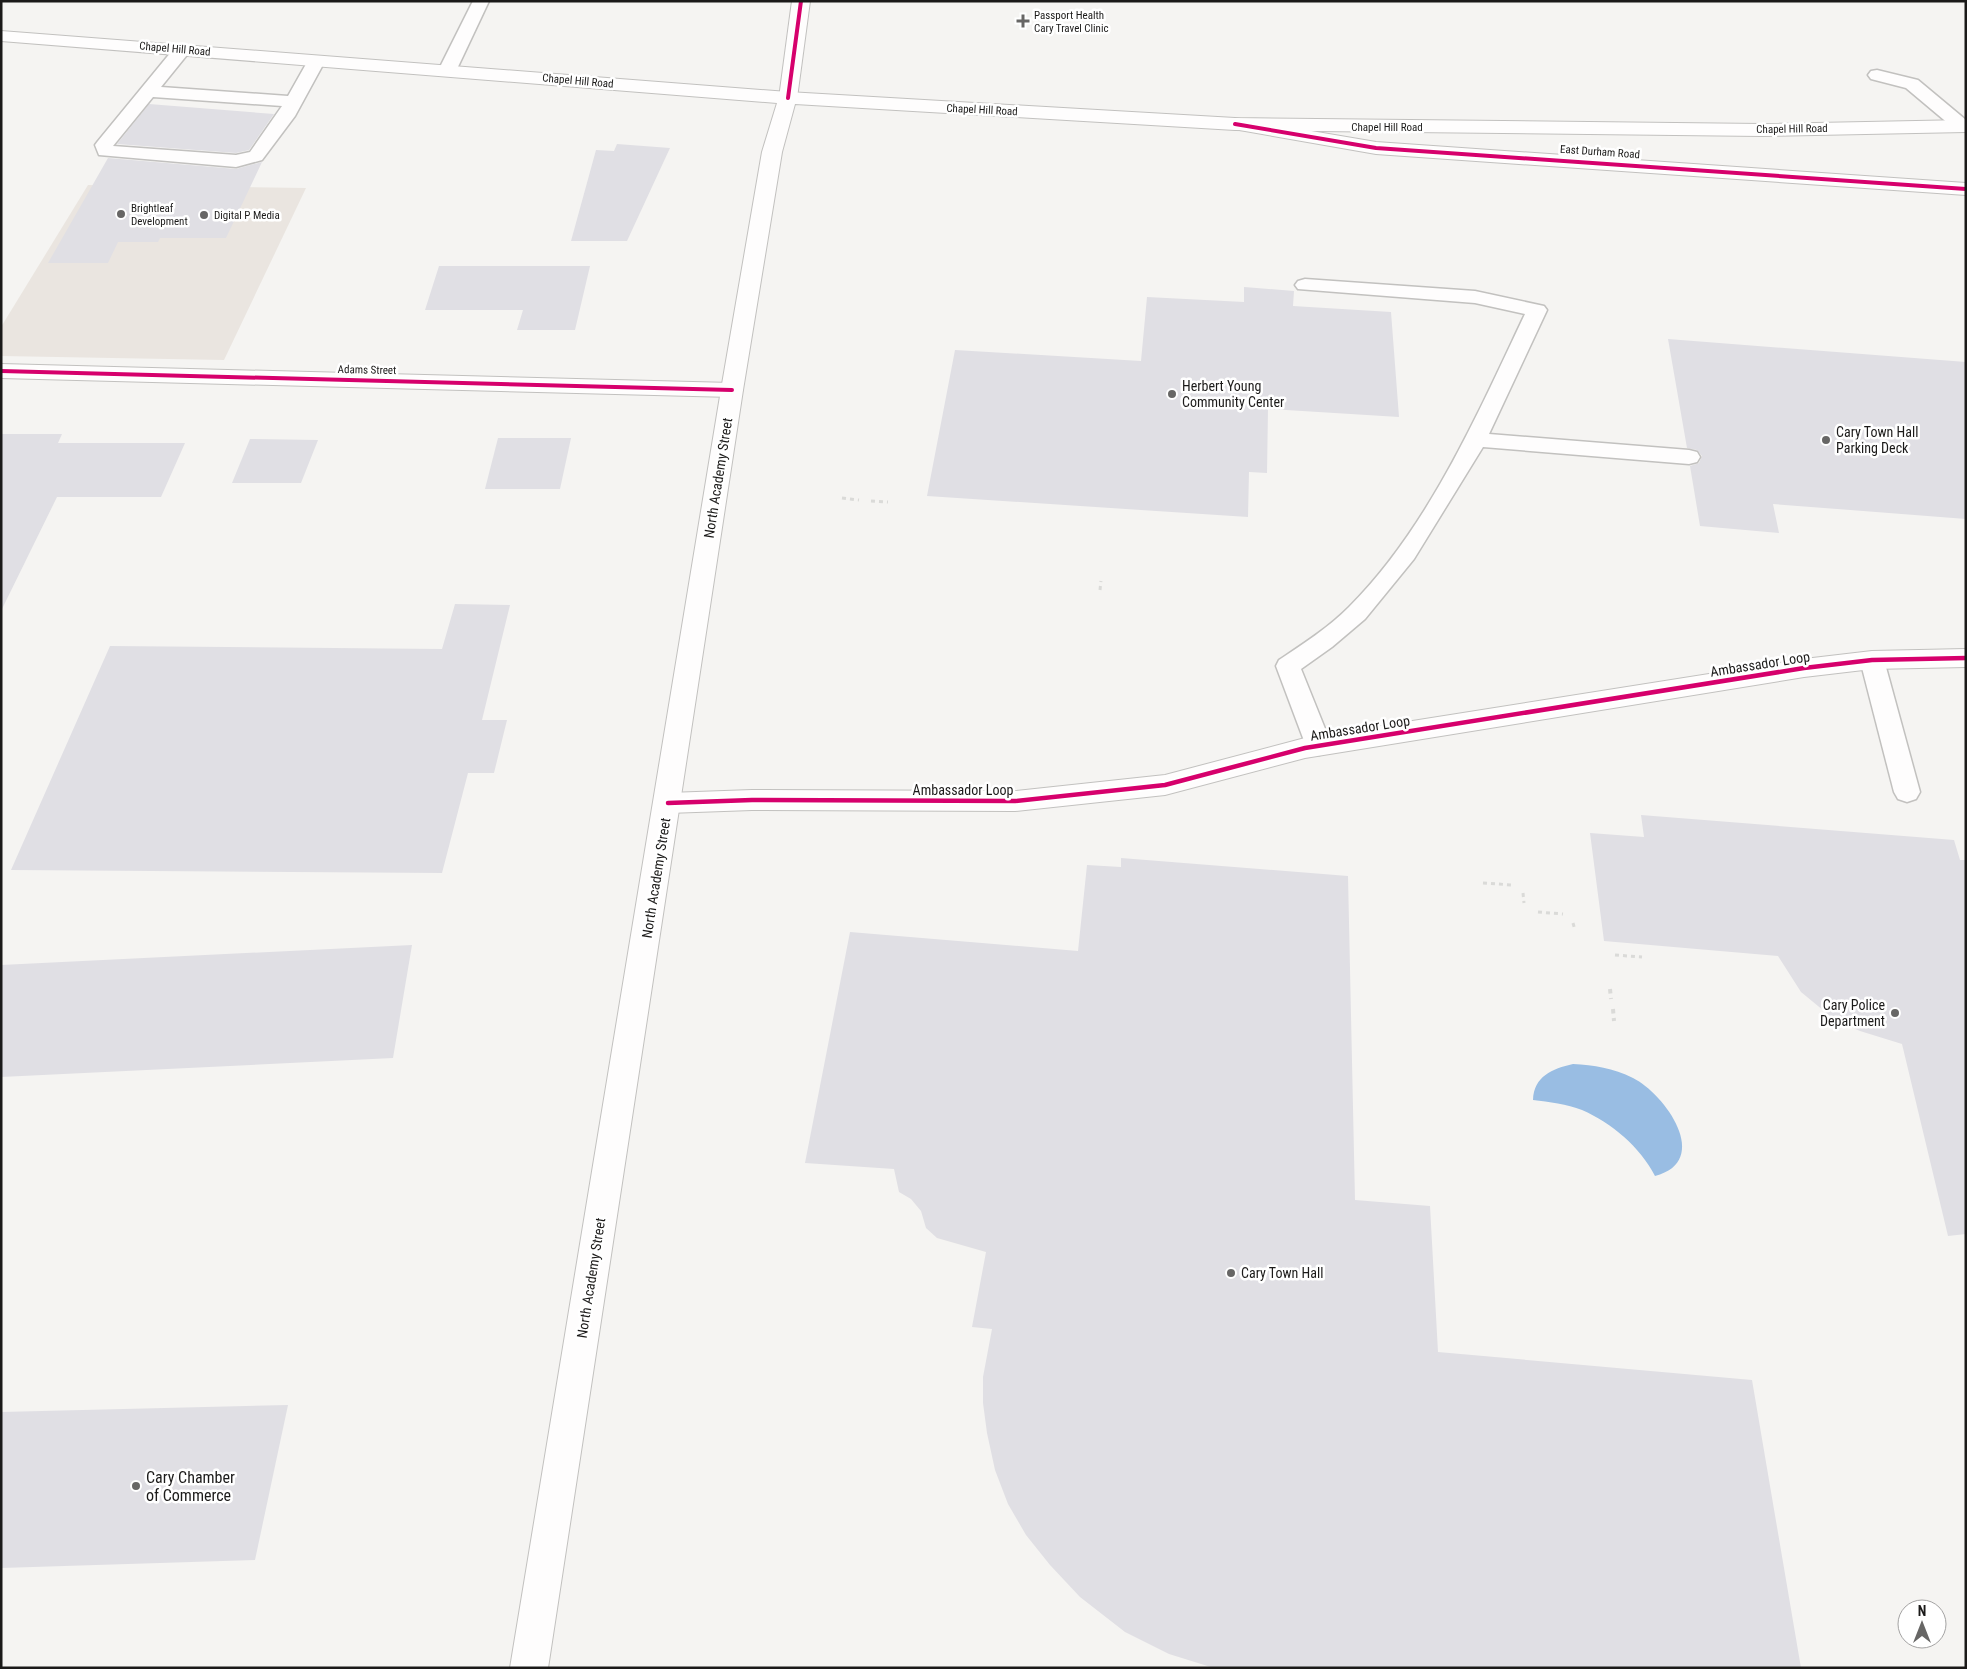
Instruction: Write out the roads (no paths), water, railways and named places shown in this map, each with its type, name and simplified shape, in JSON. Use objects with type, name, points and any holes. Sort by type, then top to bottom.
[{"type":"main road","name":"North Academy Street","points":[[529,1668],[668,803],[732,390],[772,152],[788,98],[800,1]]},
{"type":"main road","name":"Chapel Hill Road","points":[[1,36],[788,98],[1235,124],[1761,130],[1964,126]]},
{"type":"main road","name":"East Durham Road","points":[[1235,124],[1376,148],[1966,189]]},
{"type":"main road","name":"Adams Street","points":[[1,371],[732,390]]},
{"type":"main road","name":"Ambassador Loop","points":[[668,803],[752,800],[1015,801],[1165,785],[1319,746],[1804,668],[1872,660],[1966,658]]},
{"type":"lane","points":[[448,71],[481,1]]},
{"type":"lane","points":[[182,50],[104,145],[105,151],[236,161],[250,160],[256,156],[293,102],[316,61]]},
{"type":"lane","points":[[1877,75],[1912,84],[1964,126]]},
{"type":"lane","points":[[148,91],[293,102]]},
{"type":"lane","points":[[1305,286],[1475,297],[1537,310],[1476,440],[1454,480],[1406,554],[1357,613],[1324,641],[1288,666],[1319,746]]},
{"type":"lane","points":[[1476,440],[1688,457]]},
{"type":"lane","points":[[1872,660],[1907,792]]},
{"type":"water","points":[[1573,1064],[1603,1068],[1626,1075],[1646,1086],[1658,1098],[1678,1127],[1682,1143],[1681,1157],[1672,1168],[1655,1176],[1649,1165],[1624,1137],[1593,1115],[1576,1108],[1533,1100],[1537,1085],[1545,1075],[1558,1068]]},
{"type":"place","name":"Passport Health Cary Travel Clinic","points":[[1023,21]]},
{"type":"place","name":"Brightleaf Development","points":[[121,214]]},
{"type":"place","name":"Digital P Media","points":[[204,215]]},
{"type":"place","name":"Herbert Young Community Center","points":[[1172,394]]},
{"type":"place","name":"Cary Town Hall Parking Deck","points":[[1826,440]]},
{"type":"place","name":"Cary Police Department","points":[[1895,1013]]},
{"type":"place","name":"Cary Town Hall","points":[[1231,1273]]},
{"type":"place","name":"Cary Chamber of Commerce","points":[[136,1486]]}]
